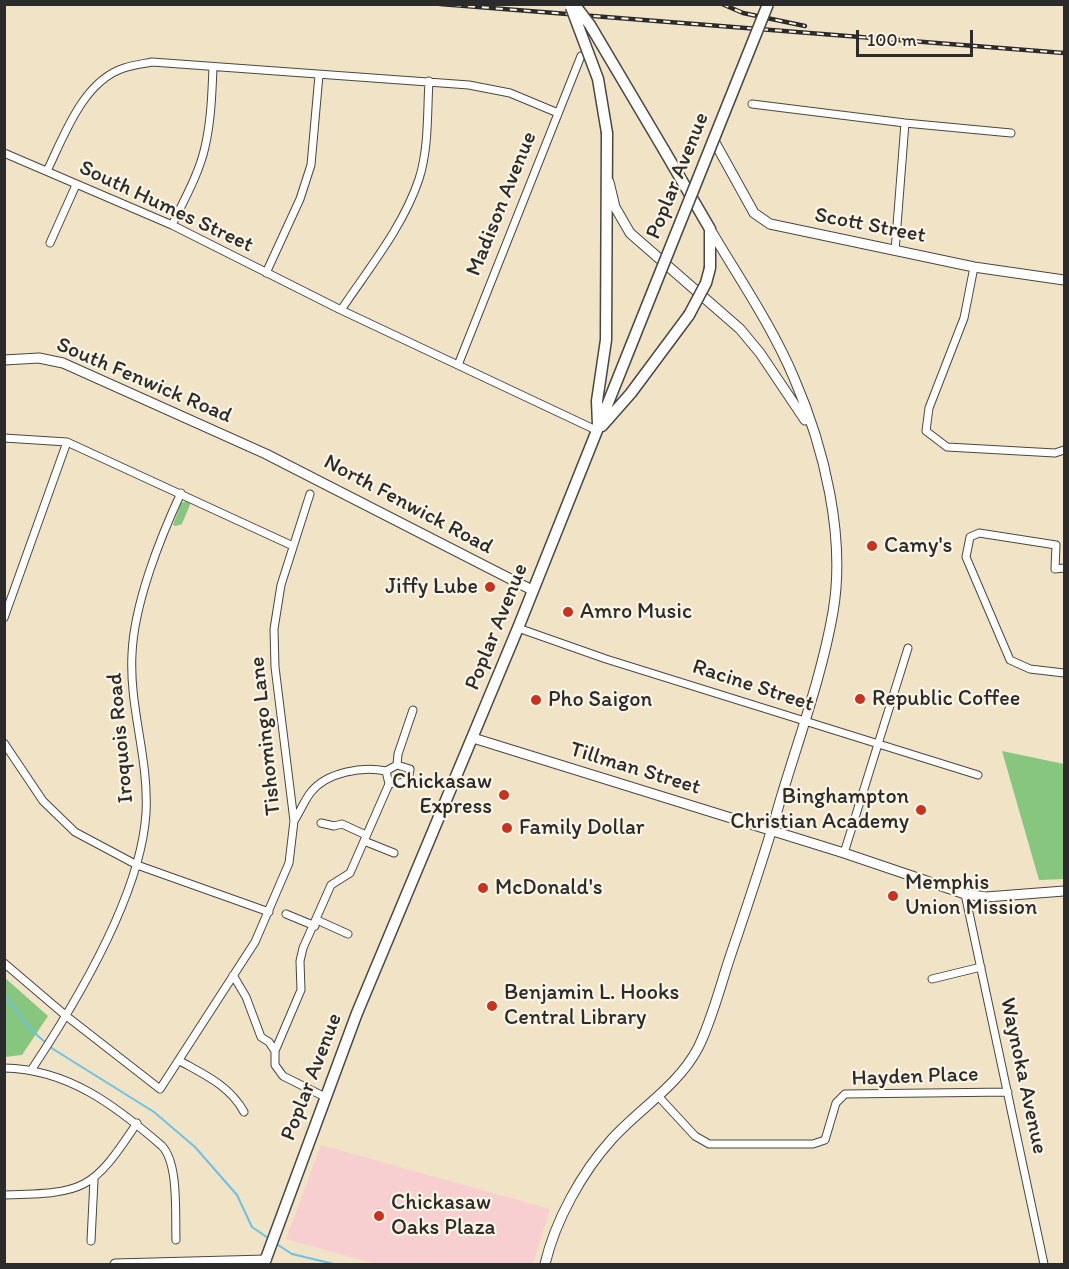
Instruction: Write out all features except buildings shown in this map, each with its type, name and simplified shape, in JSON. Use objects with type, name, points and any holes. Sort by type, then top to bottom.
[{"type":"main road","points":[[569,4],[598,79],[607,133],[606,340],[597,401],[598,431]]},
{"type":"main road","points":[[545,1264],[565,1211],[586,1174],[611,1140],[658,1096],[683,1069],[697,1049],[713,1009],[771,831],[823,658],[833,609],[837,552],[829,487],[795,379],[772,332],[590,25],[574,4]]},
{"type":"main road","name":"Poplar Avenue","points":[[265,1262],[357,1013],[518,628],[768,4]]},
{"type":"main road","name":"Scott Street","points":[[713,140],[754,213],[770,224],[799,232],[974,267],[1024,276],[1065,280]]},
{"type":"main road","points":[[607,171],[615,207],[630,233],[740,329],[760,353],[812,429]]},
{"type":"main road","points":[[598,431],[631,393],[689,315],[706,283],[710,268],[710,229]]},
{"type":"main road","name":"South Fenwick Road","points":[[4,360],[39,358],[63,363],[266,454]]},
{"type":"main road","name":"North Fenwick Road","points":[[266,454],[532,590]]},
{"type":"main road","name":"Tillman Street","points":[[472,738],[844,853],[966,894],[986,897],[1065,891]]},
{"type":"main road","points":[[115,1264],[265,1262]]},
{"type":"street","name":"Madison Avenue","points":[[458,365],[581,56]]},
{"type":"street","points":[[47,171],[74,115],[91,91],[122,69],[152,62],[429,81],[510,93],[558,113]]},
{"type":"street","points":[[172,225],[196,174],[205,148],[211,116],[213,67]]},
{"type":"street","points":[[266,273],[300,200],[311,165],[319,75]]},
{"type":"street","points":[[341,310],[405,215],[420,177],[426,137],[429,81]]},
{"type":"street","points":[[752,104],[905,123],[1011,133]]},
{"type":"street","points":[[895,251],[905,123]]},
{"type":"street","name":"South Humes Street","points":[[4,153],[172,225],[312,296],[598,431]]},
{"type":"street","points":[[50,243],[76,185]]},
{"type":"street","points":[[974,267],[964,318],[928,408],[926,431],[946,447],[1055,453],[1065,450]]},
{"type":"street","points":[[4,438],[67,442],[293,546]]},
{"type":"street","points":[[4,618],[67,442]]},
{"type":"street","name":"Iroquois Road","points":[[32,1069],[65,1015],[115,924],[137,865],[146,814],[145,759],[135,711],[132,654],[140,608],[181,493]]},
{"type":"street","name":"Tishomingo Lane","points":[[65,1015],[160,1089],[255,942],[290,863],[294,821],[274,642],[279,593],[310,494]]},
{"type":"street","points":[[1065,568],[1055,569],[1056,545],[979,533],[970,537],[966,557],[1010,660],[1030,669],[1065,673]]},
{"type":"street","name":"Racine Street","points":[[518,628],[978,775]]},
{"type":"street","points":[[844,853],[908,648]]},
{"type":"street","points":[[397,765],[398,754],[413,710]]},
{"type":"street","points":[[4,742],[43,801],[75,832],[137,865],[269,912]]},
{"type":"street","points":[[294,821],[312,790],[335,776],[372,768],[386,771],[397,765],[410,769],[408,782],[389,784]]},
{"type":"street","points":[[325,1097],[283,1076],[275,1065],[275,1051],[301,990],[300,961],[331,885],[350,873],[389,784],[386,771]]},
{"type":"street","points":[[321,823],[334,826],[342,824],[394,853]]},
{"type":"street","name":"Waynoka Avenue","points":[[966,894],[1044,1264]]},
{"type":"street","points":[[286,914],[348,934]]},
{"type":"street","points":[[4,963],[65,1015]]},
{"type":"street","points":[[932,979],[981,967]]},
{"type":"street","points":[[233,975],[246,997],[261,1037],[269,1042],[275,1051]]},
{"type":"street","points":[[180,1061],[217,1082],[236,1097],[244,1112]]},
{"type":"street","points":[[4,1068],[32,1069],[78,1085],[104,1099],[137,1123],[169,1153],[176,1240]]},
{"type":"street","name":"Hayden Place","points":[[658,1096],[695,1136],[709,1144],[813,1144],[825,1140],[836,1103],[845,1094],[1008,1092]]},
{"type":"street","points":[[4,1195],[50,1194],[71,1190],[94,1180],[115,1157],[137,1123]]},
{"type":"street","points":[[91,1241],[94,1180]]},
{"type":"shaded area","points":[[321,1145],[550,1209],[533,1264],[376,1264],[286,1239]]},
{"type":"green space","points":[[191,502],[182,524],[173,525],[181,503]]},
{"type":"green space","points":[[1002,751],[1064,764],[1064,879],[1039,880]]},
{"type":"green space","points":[[4,977],[48,1016],[22,1055],[5,1057]]},
{"type":"waterway","points":[[4,995],[30,1029],[53,1049],[154,1112],[195,1147],[237,1195],[252,1227],[271,1240]]},
{"type":"waterway","points":[[275,1243],[292,1254],[334,1264]]},
{"type":"railway","points":[[440,4],[1064,53]]},
{"type":"railway","points":[[722,4],[743,13],[805,26]]},
{"type":"place","name":"Camy's","points":[[872,546]]},
{"type":"place","name":"Jiffy Lube","points":[[490,587]]},
{"type":"place","name":"Amro Music","points":[[568,612]]},
{"type":"place","name":"Republic Coffee","points":[[860,699]]},
{"type":"place","name":"Pho Saigon","points":[[536,700]]},
{"type":"place","name":"Chickasaw Express","points":[[504,795]]},
{"type":"place","name":"Binghampton Christian Academy","points":[[921,810]]},
{"type":"place","name":"Family Dollar","points":[[507,828]]},
{"type":"place","name":"McDonald's","points":[[483,888]]},
{"type":"place","name":"Memphis Union Mission","points":[[893,896]]},
{"type":"place","name":"Benjamin L. Hooks Central Library","points":[[492,1006]]},
{"type":"place","name":"Chickasaw Oaks Plaza","points":[[379,1216]]}]
